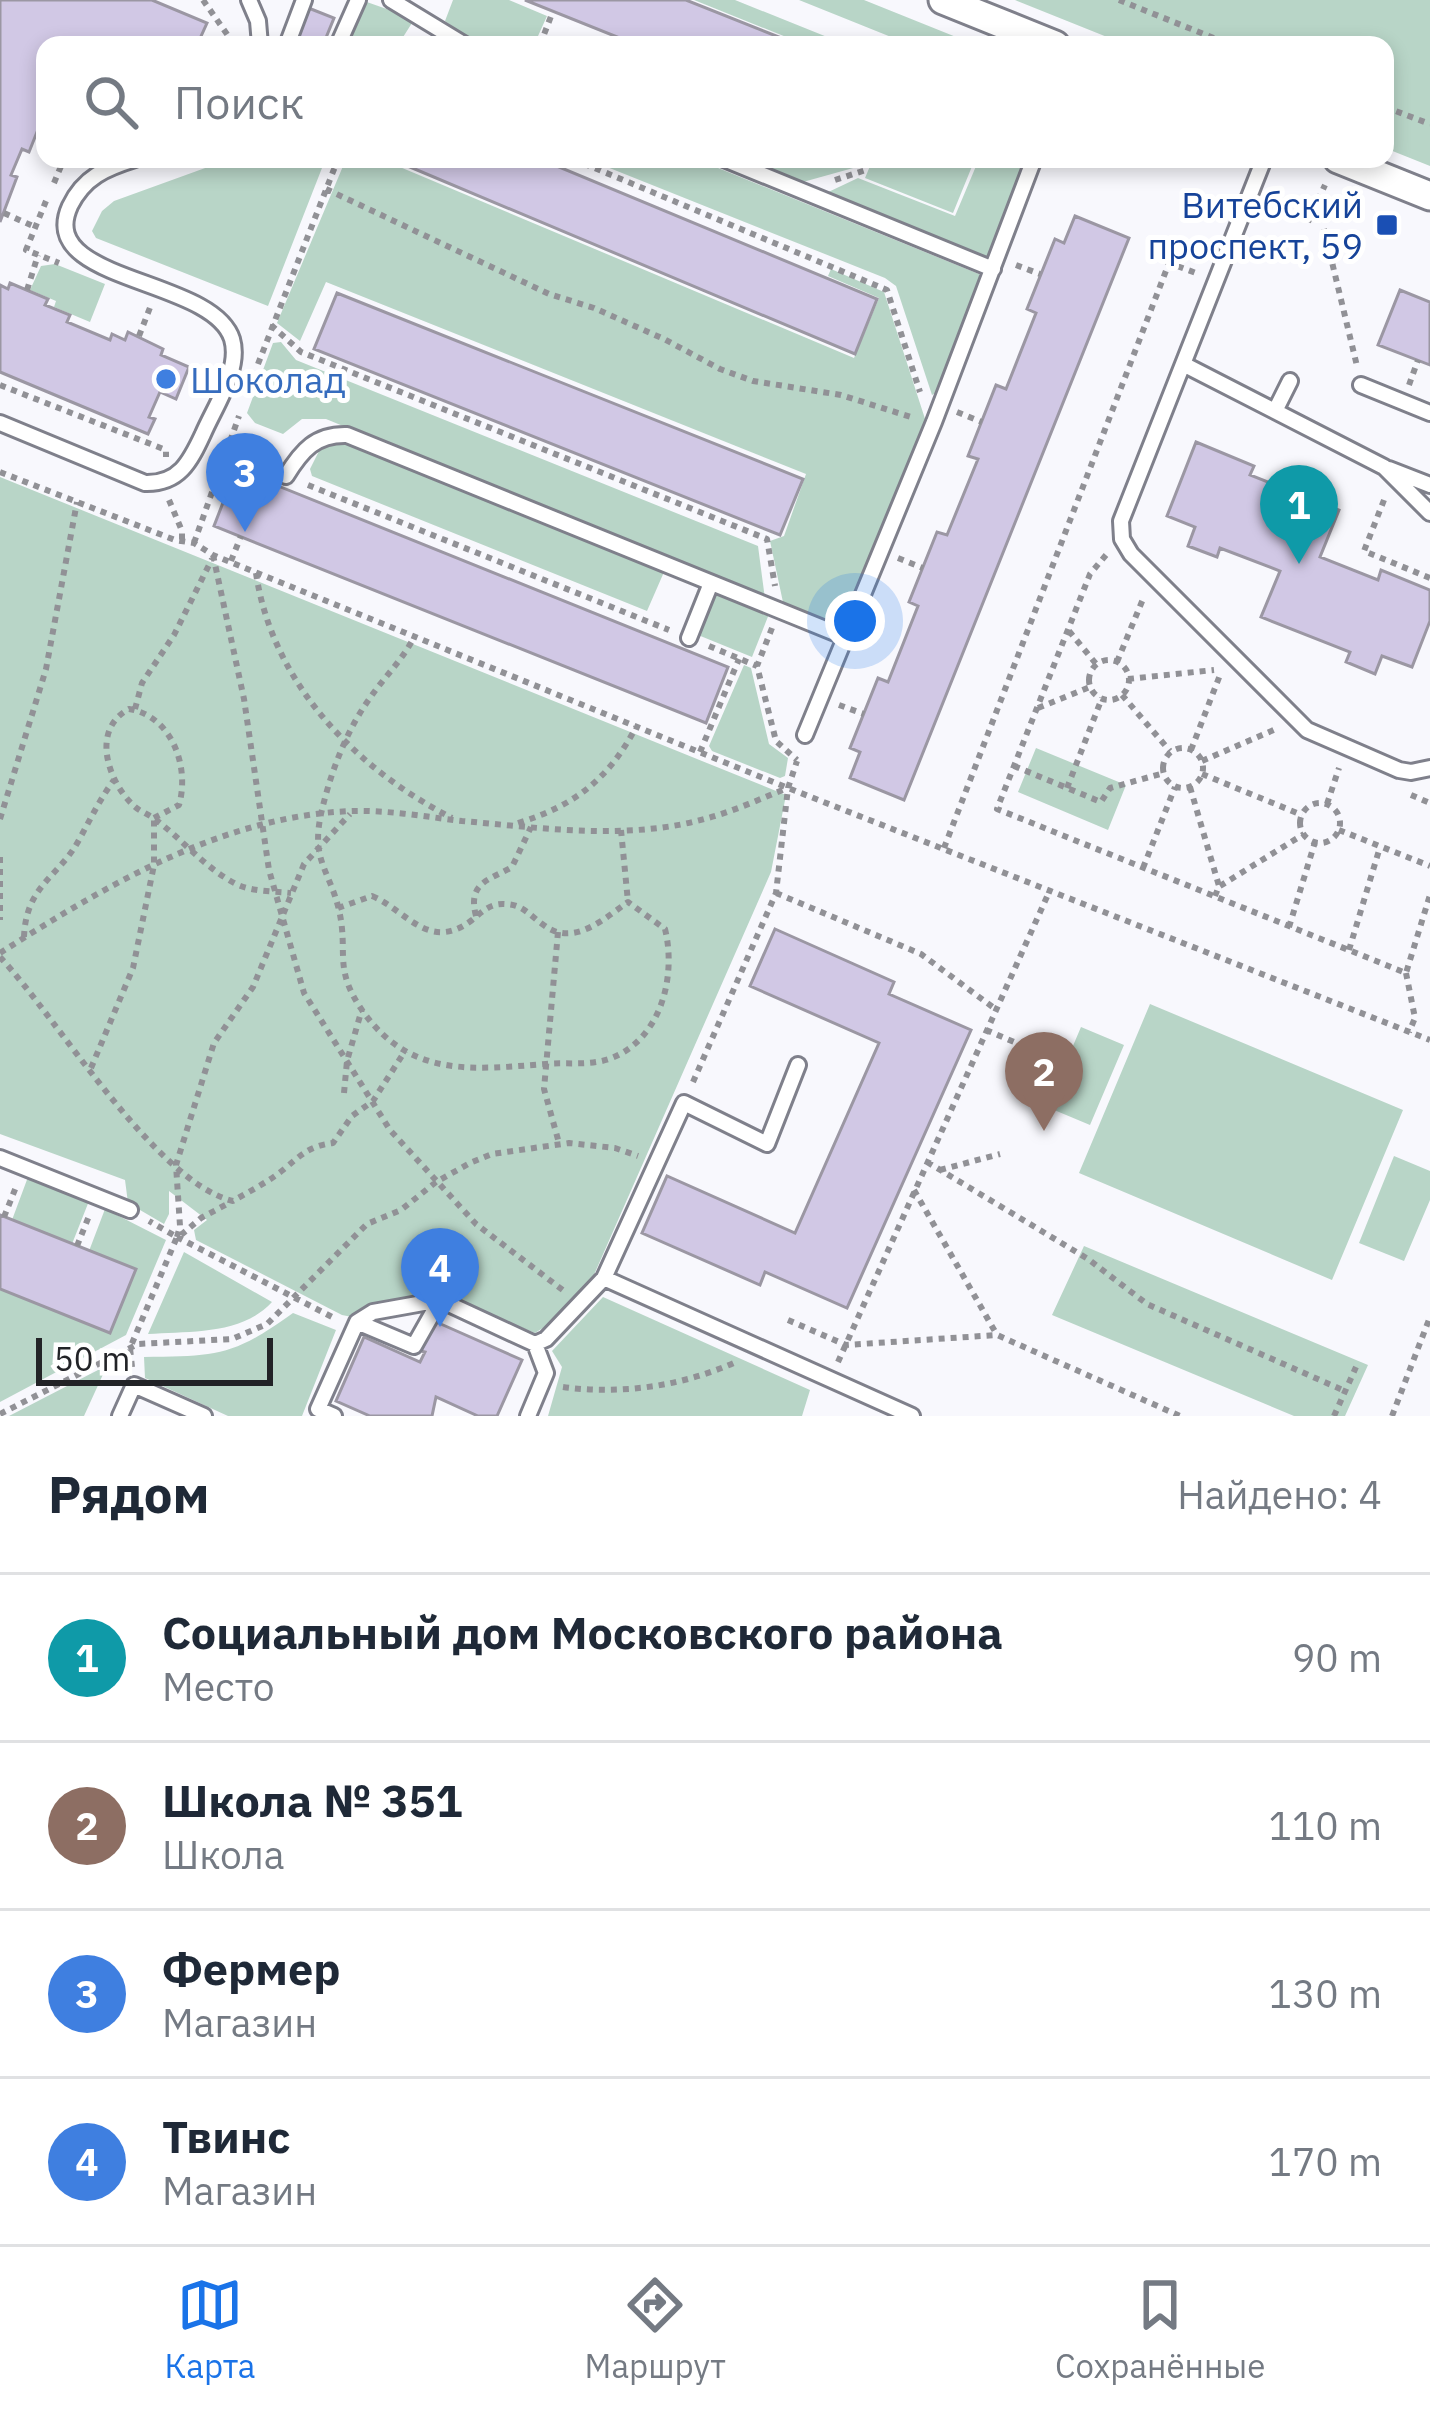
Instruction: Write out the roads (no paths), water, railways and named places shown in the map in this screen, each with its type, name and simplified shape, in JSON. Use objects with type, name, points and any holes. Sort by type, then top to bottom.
[{"type":"street","points":[[943,0],[1033,36]]},
{"type":"street","points":[[1360,168],[1430,196]]},
{"type":"lane","points":[[249,0],[259,21],[260,36]]},
{"type":"lane","points":[[290,36],[304,0]]},
{"type":"lane","points":[[342,36],[358,0]]},
{"type":"lane","points":[[391,0],[450,36]]},
{"type":"lane","points":[[0,423],[145,483],[165,481],[190,464],[236,358],[231,334],[218,317],[199,304],[82,257],[68,241],[64,222],[79,190],[106,168]]},
{"type":"lane","points":[[746,168],[993,269]]},
{"type":"lane","points":[[805,734],[934,422],[1031,168]]},
{"type":"lane","points":[[1260,168],[1121,520],[1125,546],[1293,717],[1319,737],[1399,770],[1430,768]]},
{"type":"lane","points":[[1183,364],[1384,467],[1430,484]]},
{"type":"lane","points":[[1275,411],[1290,381]]},
{"type":"lane","points":[[1361,385],[1430,413]]},
{"type":"lane","points":[[286,476],[314,441],[328,434],[347,435],[845,637]]},
{"type":"lane","points":[[1384,467],[1430,513]]},
{"type":"lane","points":[[689,638],[711,583]]},
{"type":"lane","points":[[535,1344],[546,1340],[604,1278],[684,1103],[767,1144],[798,1065]]},
{"type":"lane","points":[[0,1158],[130,1210]]},
{"type":"lane","points":[[604,1278],[912,1416]]},
{"type":"lane","points":[[356,1325],[414,1346],[440,1300]]},
{"type":"lane","points":[[334,1416],[317,1413],[356,1325],[373,1312],[440,1300],[535,1344],[546,1373],[528,1416]]},
{"type":"lane","points":[[120,1416],[134,1385],[197,1415]]},
{"type":"place","name":"Витебский проспект, 59","points":[[1387,225]]},
{"type":"place","name":"Шоколад","points":[[166,379]]},
{"type":"place","name":"Фермер","points":[[245,532]]},
{"type":"place","name":"Социальный дом Московского района","points":[[1299,564]]},
{"type":"place","name":"Школа № 351","points":[[1044,1131]]},
{"type":"place","name":"Твинс","points":[[440,1327]]}]
